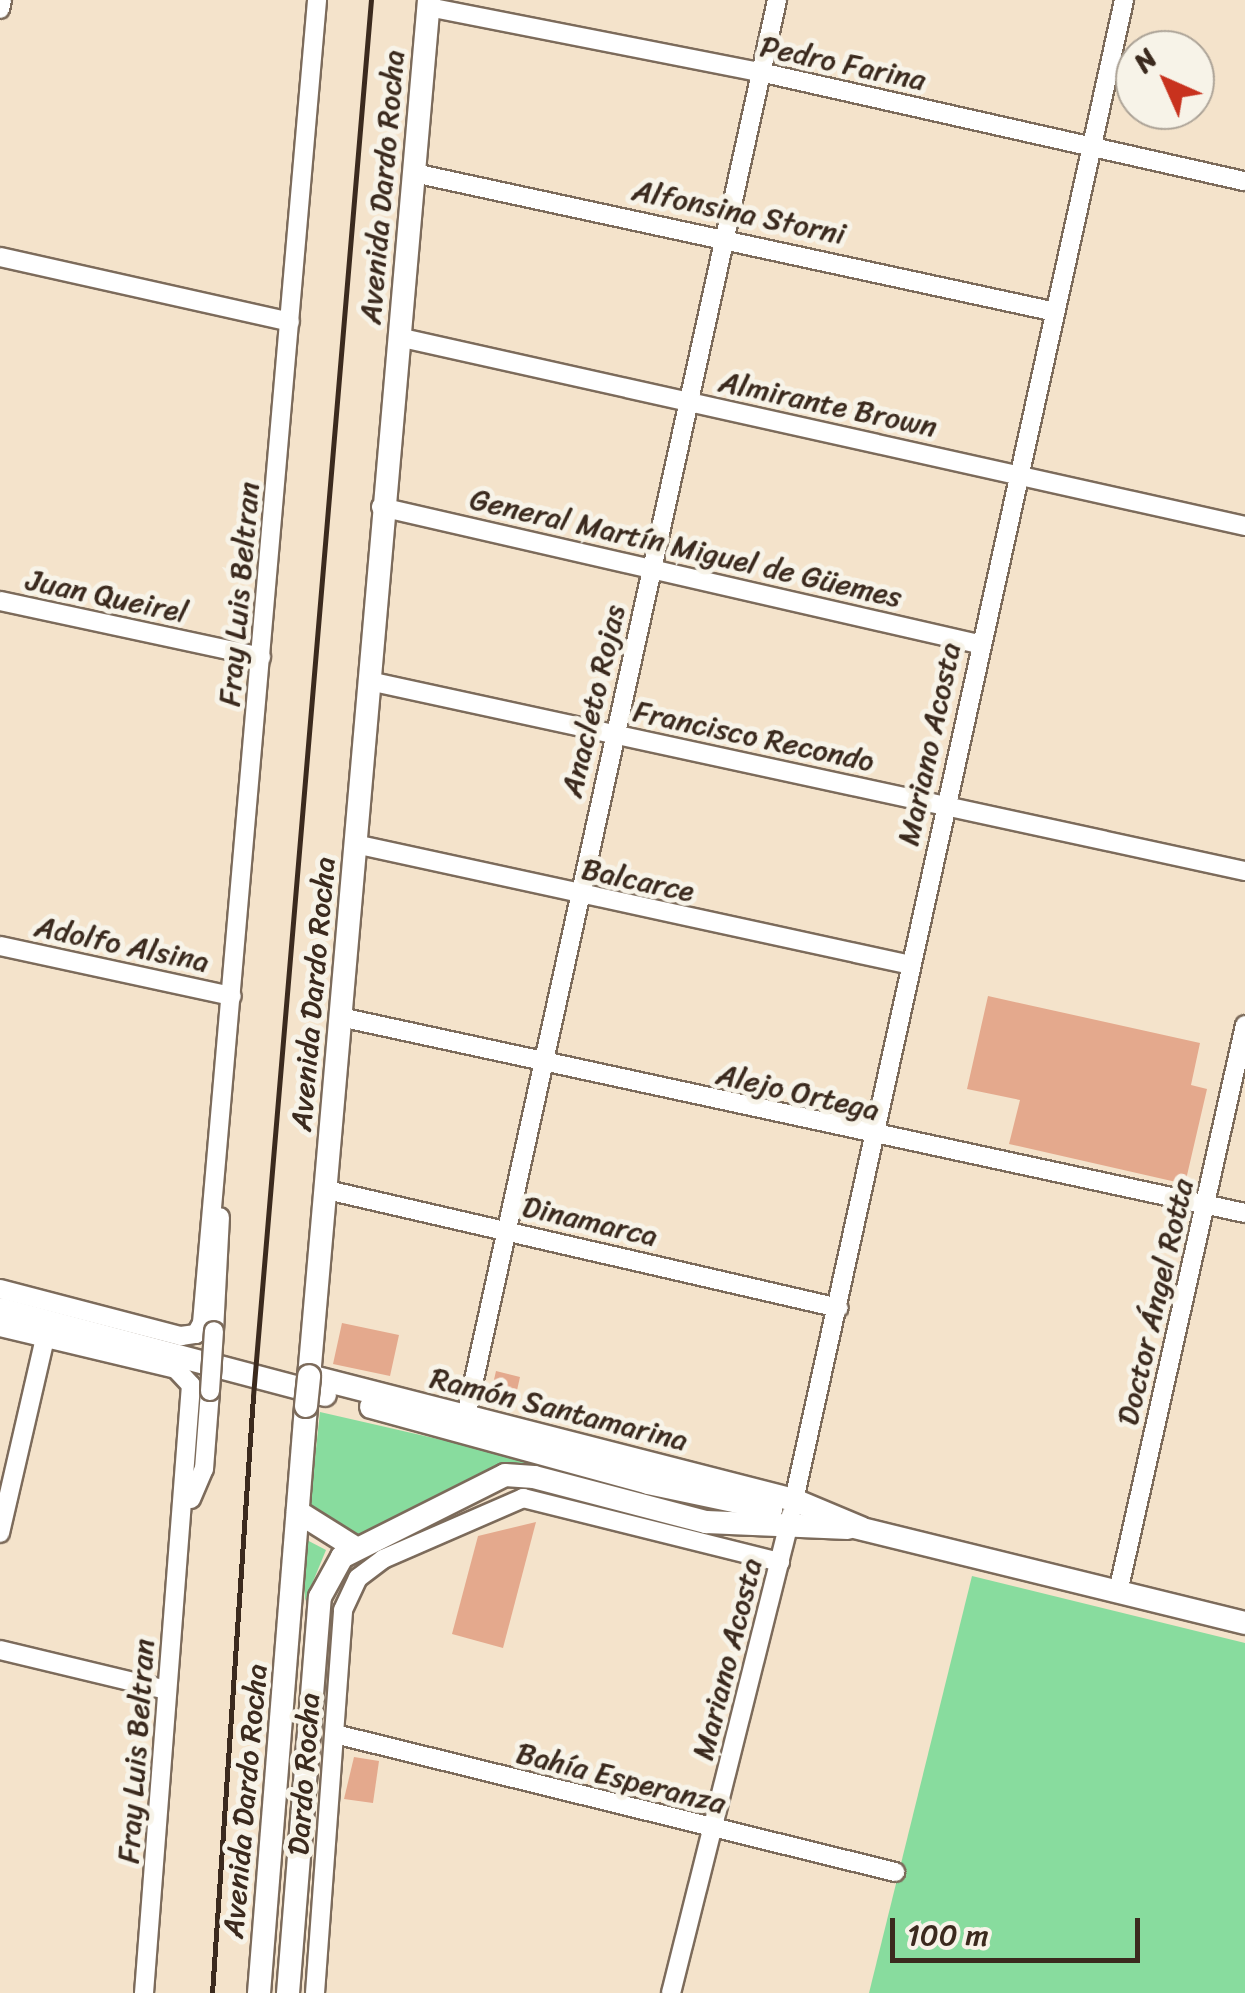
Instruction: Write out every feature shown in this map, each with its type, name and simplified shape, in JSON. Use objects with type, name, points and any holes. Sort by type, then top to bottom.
[{"type":"main road","name":"Avenida Dardo Rocha","points":[[259,1993],[381,507],[428,3]]},
{"type":"main road","name":"Ramón Santamarina","points":[[0,1309],[648,1483],[861,1528],[1245,1623]]},
{"type":"main road","name":"Ramón Santamarina","points":[[309,1376],[466,1416],[791,1514]]},
{"type":"main road","name":"Ramón Santamarina","points":[[354,1547],[487,1480],[519,1474],[706,1522],[791,1514]]},
{"type":"main road","points":[[298,1512],[354,1547]]},
{"type":"main road","name":"Avenida Dardo Rocha","points":[[288,1993],[320,1598],[332,1568],[354,1547]]},
{"type":"street","points":[[0,8],[2,0]]},
{"type":"street","name":"Fray Luis Beltran","points":[[144,1993],[166,1690],[186,1513],[204,1468],[200,1388],[205,1332],[224,1239],[216,1192],[317,0]]},
{"type":"street","name":"Anacleto Rojas","points":[[466,1416],[539,1061],[777,0]]},
{"type":"street","name":"Mariano Acosta","points":[[671,1993],[780,1562],[839,1308],[978,644],[1124,0]]},
{"type":"street","name":"Pedro Farina","points":[[428,3],[1245,180]]},
{"type":"street","name":"Alfonsina Storni","points":[[414,174],[725,235],[1052,311]]},
{"type":"street","points":[[0,257],[290,322]]},
{"type":"street","name":"Almirante Brown","points":[[398,337],[1018,472],[1245,526]]},
{"type":"street","name":"General Martín Miguel de Güemes","points":[[381,507],[652,566],[978,644]]},
{"type":"street","name":"Juan Queirel","points":[[0,601],[261,657]]},
{"type":"street","name":"Francisco Recondo","points":[[369,681],[1245,871]]},
{"type":"street","name":"Balcarce","points":[[354,844],[578,896],[911,965]]},
{"type":"street","name":"Adolfo Alsina","points":[[0,946],[232,996]]},
{"type":"street","name":"Alejo Ortega","points":[[340,1018],[877,1138],[1245,1213]]},
{"type":"street","name":"Doctor Ángel Rotta","points":[[1118,1592],[1245,1024]]},
{"type":"street","name":"Dinamarca","points":[[327,1190],[839,1308]]},
{"type":"street","points":[[0,1289],[181,1336],[205,1332]]},
{"type":"street","points":[[0,1328],[176,1369],[200,1388]]},
{"type":"street","points":[[0,1533],[45,1338]]},
{"type":"street","name":"Dardo Rocha","points":[[315,1993],[345,1600],[369,1568],[524,1498],[780,1562]]},
{"type":"street","points":[[0,1650],[166,1690]]},
{"type":"street","name":"Bahía Esperanza","points":[[335,1734],[895,1872]]},
{"type":"green space","points":[[320,1412],[543,1465],[490,1471],[361,1534],[348,1534],[322,1521],[310,1504]]},
{"type":"green space","points":[[303,1538],[326,1550],[305,1601]]},
{"type":"green space","points":[[972,1576],[1245,1643],[1245,1993],[869,1993]]},
{"type":"building","points":[[988,996],[1200,1043],[1191,1085],[1207,1089],[1185,1184],[1009,1144],[1020,1100],[967,1089]]},
{"type":"building","points":[[342,1323],[399,1335],[390,1376],[333,1364]]},
{"type":"building","points":[[496,1371],[520,1377],[513,1408],[490,1397]]},
{"type":"building","points":[[536,1522],[503,1648],[452,1634],[478,1536]]},
{"type":"building","points":[[354,1757],[379,1761],[373,1803],[344,1799]]},
{"type":"railway","points":[[212,1993],[253,1396],[371,0]]}]
